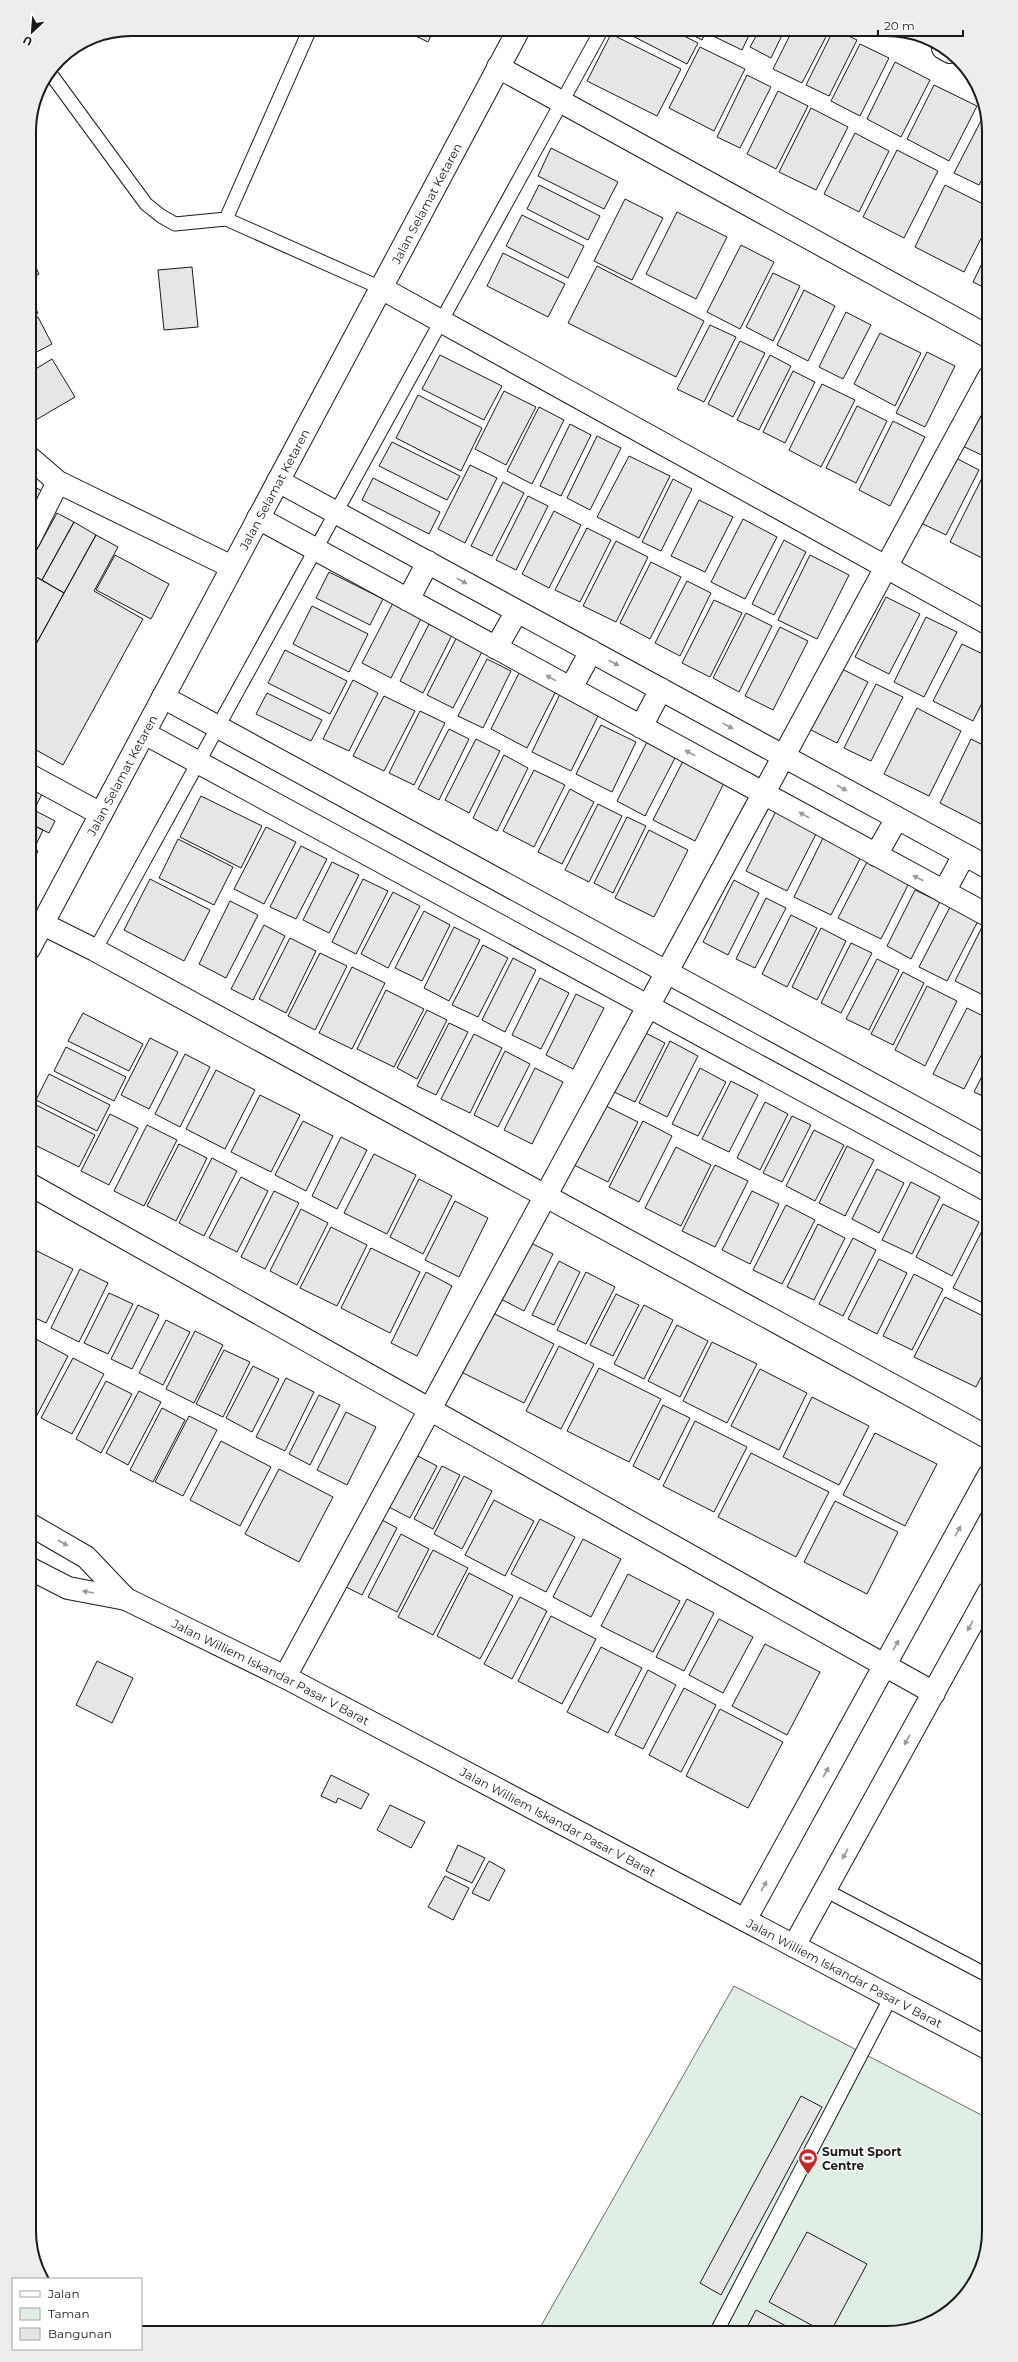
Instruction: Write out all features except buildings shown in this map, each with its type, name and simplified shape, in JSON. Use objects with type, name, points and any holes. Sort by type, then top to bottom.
[{"type":"street","name":"Jalan Selamat Ketaren","points":[[36,936],[515,36]]},
{"type":"street","points":[[498,67],[982,333]]},
{"type":"street","points":[[381,288],[982,620]]},
{"type":"street","points":[[285,1677],[982,390]]},
{"type":"street","points":[[36,462],[58,482],[232,567]]},
{"type":"street","points":[[278,481],[982,864]]},
{"type":"street","points":[[36,526],[58,482]]},
{"type":"street","points":[[258,518],[982,912]]},
{"type":"street","points":[[408,600],[428,562]]},
{"type":"street","points":[[496,648],[517,611]]},
{"type":"street","points":[[571,688],[591,651]]},
{"type":"street","points":[[641,727],[661,689]]},
{"type":"street","points":[[163,697],[982,1144]]},
{"type":"street","points":[[144,733],[982,1187]]},
{"type":"street","points":[[36,779],[101,814]]},
{"type":"street","points":[[876,855],[897,818]]},
{"type":"street","points":[[944,892],[964,855]]},
{"type":"street","points":[[43,924],[95,950],[982,1434]]},
{"type":"street","points":[[36,1188],[886,1664],[934,1693]]},
{"type":"street","points":[[745,1920],[982,1488]]},
{"type":"street","name":"Jalan Williem Iskandar Pasar V Barat","points":[[36,1528],[86,1557],[126,1599]]},
{"type":"street","name":"Jalan Williem Iskandar Pasar V Barat","points":[[36,1572],[68,1588],[126,1599],[285,1677],[982,2044]]},
{"type":"street","points":[[794,1946],[982,1605]]},
{"type":"lane","points":[[226,219],[307,36]]},
{"type":"lane","points":[[95,950],[598,36]]},
{"type":"lane","points":[[53,77],[146,204],[175,224],[226,219],[381,288]]},
{"type":"lane","points":[[825,1890],[982,1972]]},
{"type":"lane","points":[[720,2326],[891,1997]]},
{"type":"green space","name":"Sumut Sport Centre","points":[[734,1986],[982,2115],[982,2238],[977,2262],[969,2279],[959,2294],[950,2303],[929,2316],[912,2323],[887,2326],[541,2326]]},
{"type":"place","name":"Sumut Sport Centre","points":[[808,2175]]}]
